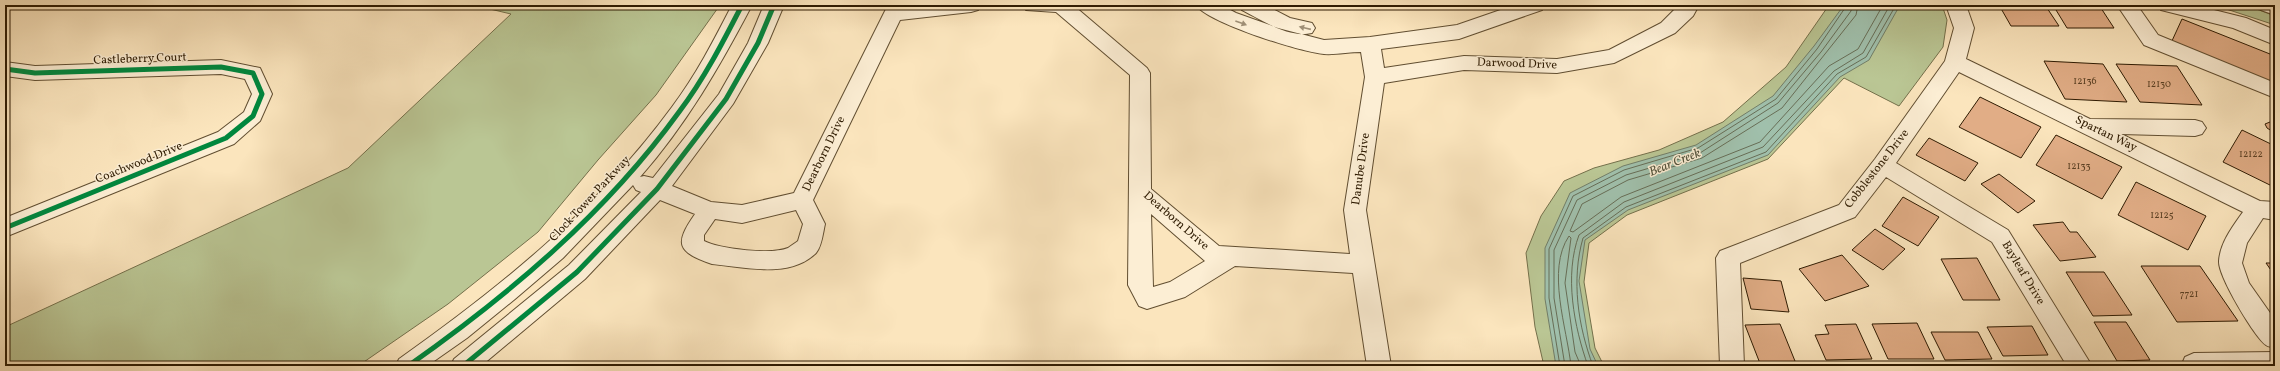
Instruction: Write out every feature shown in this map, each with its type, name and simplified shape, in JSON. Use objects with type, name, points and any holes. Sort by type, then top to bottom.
[{"type":"street","name":"Clock Tower Parkway","points":[[408,366],[454,335],[549,256],[626,178],[694,92],[726,40],[742,5]]},
{"type":"street","points":[[454,335],[470,361],[577,272],[657,189],[726,99],[758,43],[774,5]]},
{"type":"street","name":"Dearborn Drive","points":[[626,178],[709,210],[742,214],[802,200],[893,14],[971,5]]},
{"type":"street","name":"Dearborn Drive","points":[[1033,5],[1061,6],[1140,73],[1140,192],[1214,255],[1363,264]]},
{"type":"street","points":[[1206,5],[1229,18],[1273,34],[1324,47],[1370,44],[1459,32],[1535,5]]},
{"type":"street","points":[[1249,5],[1284,23],[1370,44]]},
{"type":"street","name":"Darwood Drive","points":[[1375,77],[1464,63],[1558,66],[1614,56],[1668,28],[1686,11],[1689,5]]},
{"type":"street","name":"Cobblestone Drive","points":[[1732,366],[1728,258],[1847,210],[1883,165],[1955,62],[1964,28],[1956,5]]},
{"type":"street","points":[[2127,5],[2151,40],[2275,91]]},
{"type":"street","points":[[2168,5],[2239,23],[2275,38]]},
{"type":"street","points":[[2268,5],[2275,8]]},
{"type":"street","name":"Danube Drive","points":[[1370,44],[1375,77],[1355,210],[1379,366]]},
{"type":"street","name":"Spartan Way","points":[[1955,62],[2266,210]]},
{"type":"street","name":"Castleberry Court","points":[[5,69],[35,73],[221,67],[253,73],[262,94]]},
{"type":"street","name":"Coachwood Drive","points":[[5,228],[226,138],[253,116],[262,94]]},
{"type":"street","points":[[2086,124],[2195,128]]},
{"type":"street","name":"Bayleaf Drive","points":[[1883,165],[2000,236],[2080,366]]},
{"type":"street","points":[[1140,192],[1140,285],[1147,299],[1177,290],[1232,256]]},
{"type":"street","points":[[709,210],[693,234],[693,246],[712,255],[773,260],[793,256],[808,246],[814,224],[802,200]]},
{"type":"street","points":[[2266,210],[2233,250],[2229,263],[2233,278],[2275,338]]},
{"type":"street","points":[[2194,364],[2275,363]]},
{"type":"green space","points":[[473,5],[720,5],[656,95],[598,160],[538,232],[448,304],[358,366],[5,366],[5,327],[348,168],[511,14]]},
{"type":"green space","points":[[1829,5],[1942,5],[1947,20],[1943,47],[1899,106],[1844,78],[1768,159],[1627,215],[1589,243],[1584,282],[1595,348],[1604,366],[1544,366],[1535,327],[1526,253],[1541,216],[1564,181],[1594,168],[1659,150],[1723,122],[1786,67]]},
{"type":"green space","points":[[2214,5],[2246,5],[2275,16],[2275,25]]},
{"type":"water","name":"Bear Creek","points":[[1844,5],[1900,5],[1869,60],[1840,77],[1768,155],[1628,210],[1585,240],[1579,281],[1590,349],[1598,366],[1556,366],[1545,299],[1545,248],[1570,193],[1623,166],[1696,145],[1773,96],[1814,46]]},
{"type":"building","points":[[1999,5],[2045,5],[2059,26],[2011,26]]},
{"type":"building","points":[[2053,5],[2099,5],[2114,28],[2067,28]]},
{"type":"building","points":[[2182,19],[2275,56],[2275,86],[2171,43]]},
{"type":"building","points":[[2044,61],[2103,64],[2127,102],[2065,99]]},
{"type":"building","points":[[2116,64],[2177,66],[2202,105],[2140,102]]},
{"type":"building","points":[[1980,97],[2041,127],[2021,158],[1959,127]]},
{"type":"building","points":[[2270,122],[2275,124],[2275,133],[2267,128],[2265,124]]},
{"type":"building","points":[[2242,130],[2275,146],[2274,187],[2223,162]]},
{"type":"building","points":[[2056,135],[2122,167],[2102,199],[2036,165]]},
{"type":"building","points":[[1929,138],[1978,163],[1965,181],[1916,155]]},
{"type":"building","points":[[1999,174],[2035,201],[2018,213],[1981,184]]},
{"type":"building","points":[[2136,182],[2206,216],[2188,250],[2118,215]]},
{"type":"building","points":[[1903,197],[1939,217],[1918,246],[1882,226]]},
{"type":"building","points":[[2063,222],[2070,232],[2077,232],[2096,257],[2060,261],[2033,225]]},
{"type":"building","points":[[1875,229],[1905,249],[1883,270],[1852,250]]},
{"type":"building","points":[[1842,255],[1869,286],[1825,301],[1799,269]]},
{"type":"building","points":[[1977,258],[2000,300],[1963,300],[1941,259]]},
{"type":"building","points":[[2266,263],[2275,263],[2275,276]]},
{"type":"building","points":[[2141,266],[2200,266],[2238,321],[2177,322]]},
{"type":"building","points":[[2066,272],[2104,272],[2132,315],[2093,316]]},
{"type":"building","points":[[1743,278],[1781,281],[1789,312],[1751,309]]},
{"type":"building","points":[[2094,322],[2126,322],[2150,360],[2117,361]]},
{"type":"building","points":[[1917,323],[1934,359],[1888,359],[1872,324]]},
{"type":"building","points":[[1780,324],[1797,366],[1761,366],[1745,325]]},
{"type":"building","points":[[1856,324],[1872,359],[1826,360],[1815,335],[1829,334],[1825,325]]},
{"type":"building","points":[[2032,326],[2048,355],[2003,356],[1987,327]]},
{"type":"building","points":[[1931,332],[1978,332],[1992,359],[1945,360]]},
{"type":"cycle path","points":[[408,366],[507,292],[555,251],[600,207],[642,161],[680,111],[714,60],[742,5]]},
{"type":"cycle path","points":[[463,366],[577,272],[657,189],[726,99],[758,43],[774,5]]},
{"type":"cycle path","points":[[5,69],[35,73],[221,67],[253,73],[262,94],[253,116],[226,138],[5,228]]}]
